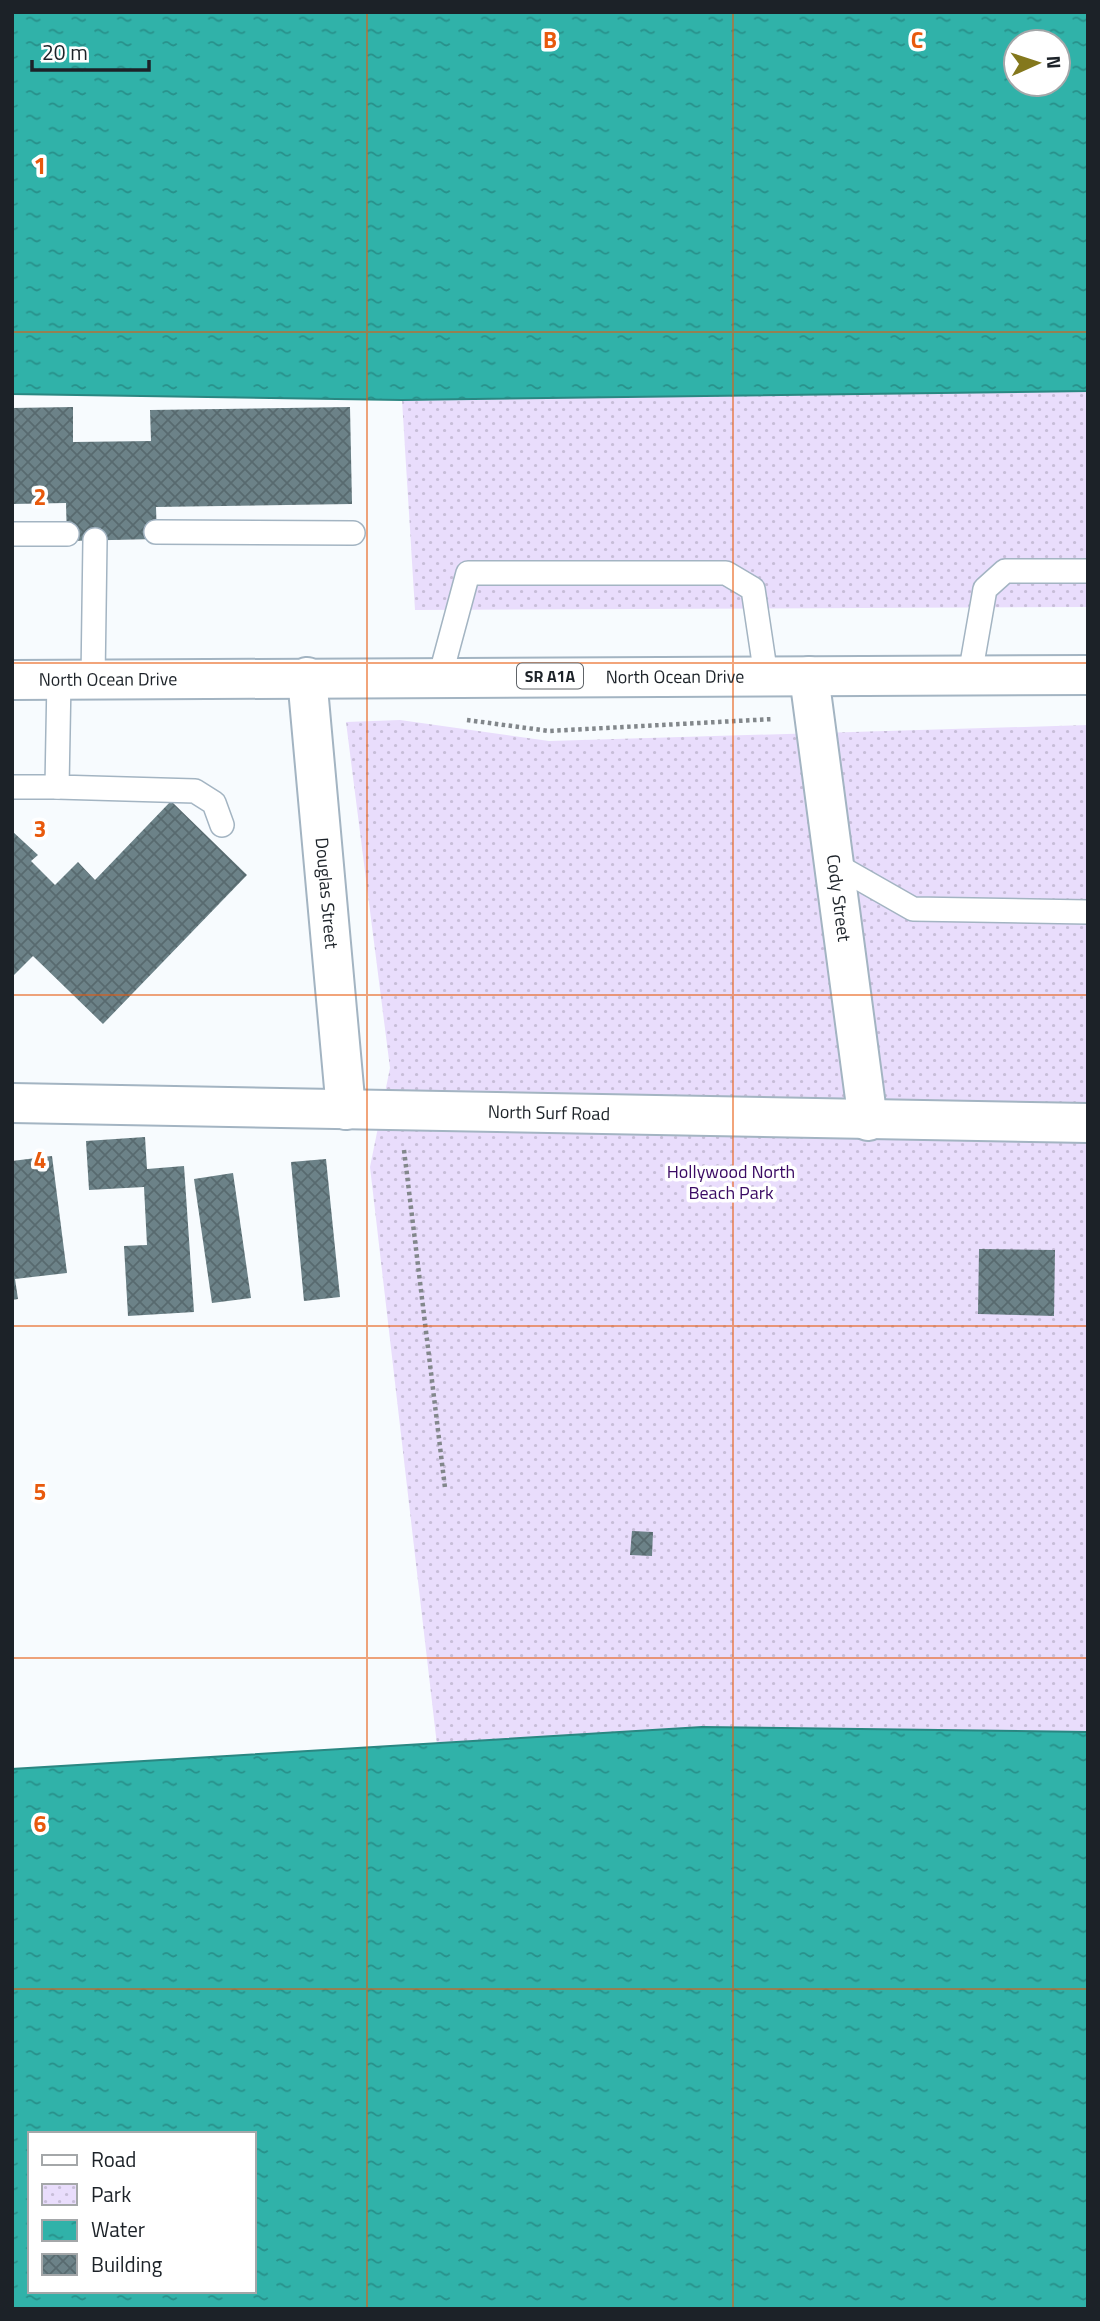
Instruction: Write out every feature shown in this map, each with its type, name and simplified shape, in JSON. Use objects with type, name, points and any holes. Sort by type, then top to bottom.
[{"type":"street","name":"North Ocean Drive","points":[[12,680],[1088,675]]},
{"type":"street","name":"Cody Street","points":[[809,676],[868,1122]]},
{"type":"street","name":"Douglas Street","points":[[307,677],[346,1110]]},
{"type":"street","name":"North Surf Road","points":[[12,1103],[868,1122],[1088,1123]]},
{"type":"lane","points":[[156,532],[353,533]]},
{"type":"lane","points":[[12,534],[67,534]]},
{"type":"lane","points":[[57,787],[76,679],[95,540]]},
{"type":"lane","points":[[970,675],[985,589],[1005,571],[1088,571]]},
{"type":"lane","points":[[440,677],[468,573],[726,573],[753,589],[766,676]]},
{"type":"lane","points":[[12,787],[195,791],[214,803],[222,825]]},
{"type":"lane","points":[[834,864],[913,909],[1088,912]]},
{"type":"path","points":[[400,1111],[445,1488]]},
{"type":"green space","points":[[1088,391],[1088,607],[415,610],[402,400]]},
{"type":"green space","name":"Hollywood North Beach Park","points":[[400,720],[549,741],[1088,725],[1088,1732],[703,1727],[437,1745],[370,1167],[390,1068],[346,722]]},
{"type":"water","points":[[12,12],[1088,12],[1088,391],[402,400],[12,394]]},
{"type":"water","points":[[702,1727],[1088,1732],[1088,2309],[12,2309],[12,1769]]},
{"type":"building","points":[[73,407],[73,442],[151,441],[150,410],[350,407],[352,504],[156,507],[157,539],[67,541],[66,503],[12,504],[12,408]]},
{"type":"building","points":[[171,801],[247,875],[103,1024],[33,956],[12,977],[12,831],[38,855],[31,861],[55,885],[78,862],[95,880]]},
{"type":"building","points":[[145,1137],[147,1169],[184,1166],[194,1312],[128,1316],[124,1246],[147,1245],[144,1187],[89,1190],[86,1141]]},
{"type":"building","points":[[52,1156],[67,1273],[15,1279],[18,1299],[12,1300],[12,1161]]},
{"type":"building","points":[[326,1159],[340,1297],[304,1301],[291,1162]]},
{"type":"building","points":[[233,1173],[251,1298],[212,1303],[194,1179]]},
{"type":"building","points":[[979,1249],[1055,1250],[1054,1316],[978,1314]]},
{"type":"building","points":[[632,1531],[653,1532],[652,1556],[630,1555]]}]
